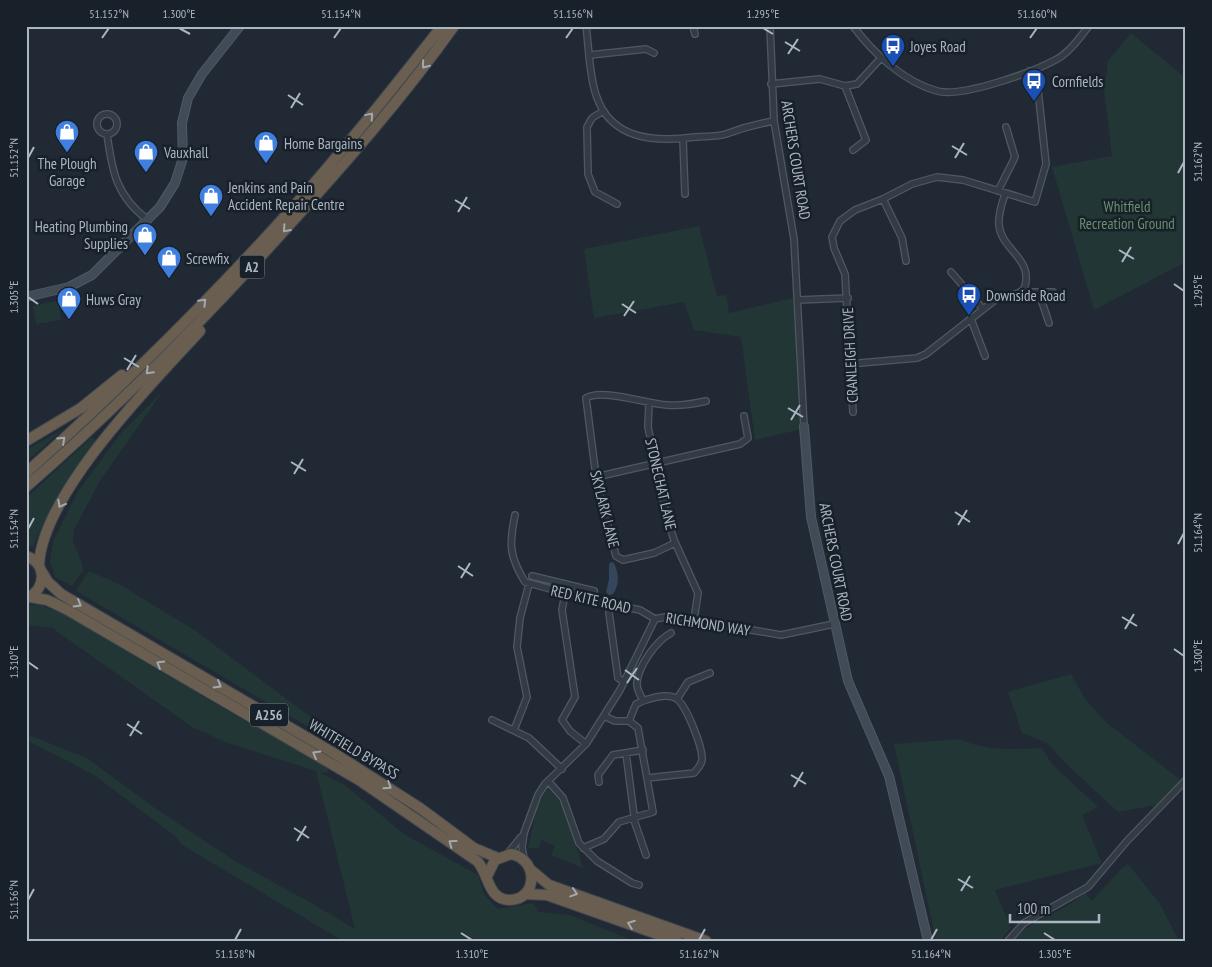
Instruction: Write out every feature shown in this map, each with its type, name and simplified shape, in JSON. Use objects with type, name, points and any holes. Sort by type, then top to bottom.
[{"type":"highway","name":"A2","points":[[26,473],[186,320],[288,213],[396,85],[442,26]]},
{"type":"highway","name":"A2","points":[[26,487],[111,408],[244,276],[348,161],[454,26]]},
{"type":"highway","points":[[28,597],[41,586],[41,547],[46,531],[93,454],[119,420],[237,290],[244,276]]},
{"type":"highway","points":[[26,440],[57,424],[88,404],[186,320]]},
{"type":"highway","name":"WHITFIELD BYPASS","points":[[26,556],[41,568],[48,582],[61,594],[337,755],[420,808],[474,848],[502,856]]},
{"type":"highway","name":"WHITFIELD BYPASS","points":[[28,597],[47,600],[59,605],[360,780],[469,855],[480,864],[487,876]]},
{"type":"highway","points":[[676,941],[547,895],[525,894],[514,899],[498,896],[490,888],[487,876],[490,866],[502,856],[516,855],[524,859],[532,870],[549,885],[706,941]]},
{"type":"highway","points":[[525,894],[532,883],[532,870]]},
{"type":"street","points":[[26,297],[69,287],[92,274],[148,220],[168,196],[182,158],[182,123],[189,95],[202,74],[240,26]]},
{"type":"street","points":[[586,26],[596,95],[603,110],[621,128],[640,137],[662,141],[725,134],[746,125],[774,121]]},
{"type":"street","points":[[693,26],[695,34]]},
{"type":"street","name":"ARCHERS COURT ROAD","points":[[770,26],[774,121],[794,239],[811,517],[848,681],[889,776],[928,941]]},
{"type":"street","points":[[853,26],[882,58],[918,83],[937,91],[953,93],[1029,71],[1059,59],[1089,26]]},
{"type":"street","points":[[590,55],[646,49],[654,52]]},
{"type":"street","points":[[771,84],[820,79],[845,86],[857,84],[882,58]]},
{"type":"street","name":"CRANLEIGH DRIVE","points":[[853,412],[849,364],[848,298],[845,274],[834,248],[833,232],[840,221],[855,210],[884,199],[912,184],[937,177],[963,180],[1035,202],[1045,168],[1038,90],[1029,71]]},
{"type":"street","points":[[845,86],[866,140],[853,150]]},
{"type":"street","points":[[603,110],[592,118],[587,127],[588,174],[595,192],[617,204]]},
{"type":"street","points":[[998,191],[1015,157],[1006,127]]},
{"type":"street","points":[[107,134],[111,165],[117,182],[130,204],[148,220]]},
{"type":"street","points":[[683,139],[685,194]]},
{"type":"street","points":[[849,364],[917,358],[926,354],[1001,296],[1020,294],[1024,289],[1026,281],[1022,263],[1003,239],[998,225],[1005,194]]},
{"type":"street","points":[[884,199],[902,238],[906,261]]},
{"type":"street","points":[[951,272],[983,309]]},
{"type":"street","points":[[1024,289],[1039,293],[1053,292]]},
{"type":"street","points":[[1039,293],[1049,323]]},
{"type":"street","name":"CRANLEIGH DRIVE","points":[[798,300],[848,298]]},
{"type":"street","points":[[970,319],[985,356]]},
{"type":"street","name":"SKYLARK LANE","points":[[649,403],[604,395],[590,395],[586,398],[596,477],[615,554],[619,559],[623,560],[654,553],[675,543]]},
{"type":"street","points":[[649,403],[680,405],[706,401]]},
{"type":"street","name":"STONECHAT LANE","points":[[649,403],[648,427],[667,518],[675,543],[698,593],[694,620]]},
{"type":"street","points":[[596,477],[744,443],[748,434],[744,416]]},
{"type":"street","points":[[514,730],[527,697],[517,648],[520,618],[527,583],[512,560],[510,546],[515,515]]},
{"type":"street","points":[[532,576],[594,591]]},
{"type":"street","points":[[545,588],[547,579]]},
{"type":"street","name":"RED KITE ROAD","points":[[527,583],[610,605],[640,610],[655,619]]},
{"type":"street","points":[[581,598],[584,588]]},
{"type":"street","points":[[565,594],[562,610],[575,697],[562,720],[570,731],[586,744]]},
{"type":"street","points":[[610,605],[609,613],[618,678],[624,682]]},
{"type":"street","name":"RICHMOND WAY","points":[[524,859],[522,847],[524,833],[534,804],[548,781],[586,744],[624,682],[655,619],[670,616],[781,635],[834,624]]},
{"type":"street","points":[[643,700],[636,683],[639,675],[656,645],[671,633]]},
{"type":"street","points":[[677,699],[688,682],[710,673]]},
{"type":"street","points":[[629,720],[636,704],[643,700],[670,697],[677,699],[688,714],[695,734],[701,755],[700,765],[694,773],[647,778]]},
{"type":"street","points":[[583,848],[604,839],[616,824],[634,816],[653,812],[638,728],[629,720],[615,721],[604,716]]},
{"type":"street","points":[[492,720],[528,738],[562,769]]},
{"type":"street","points":[[599,782],[598,775],[615,754],[643,750]]},
{"type":"street","points":[[626,753],[634,816],[646,856]]},
{"type":"street","points":[[1008,941],[1024,923],[1088,887],[1127,841],[1186,780]]},
{"type":"street","points":[[548,781],[563,798],[579,844],[597,861],[632,883],[639,885]]},
{"type":"street","name":"RICHMOND WAY","points":[[502,856],[524,833]]},
{"type":"green space","name":"Whitfield Recreation Ground","points":[[1131,33],[1186,78],[1186,262],[1094,310],[1052,167],[1112,156],[1104,90],[1108,61]]},
{"type":"green space","points":[[699,226],[717,296],[726,295],[729,313],[793,298],[802,429],[755,440],[741,337],[694,330],[684,302],[594,318],[584,249]]},
{"type":"green space","points":[[55,301],[59,305],[61,320],[36,324],[33,306]]},
{"type":"green space","points":[[163,391],[100,481],[74,530],[73,542],[83,570],[72,586],[55,577],[50,561],[53,541],[78,491],[121,433]]},
{"type":"green space","points":[[65,428],[26,462],[26,450]]},
{"type":"green space","points":[[92,437],[96,440],[59,493],[33,546],[26,546],[26,498]]},
{"type":"green space","points":[[89,571],[119,584],[196,631],[328,730],[324,736],[76,591]]},
{"type":"green space","points":[[26,605],[40,605],[61,613],[252,725],[329,766],[327,773],[319,772],[345,785],[404,834],[478,875],[484,894],[498,909],[533,903],[539,912],[570,915],[634,941],[343,941],[182,845],[175,836],[94,775],[26,740],[26,734],[87,758],[155,808],[235,861],[355,929],[316,771],[225,742],[192,727],[52,628],[26,625]]},
{"type":"green space","points":[[1071,674],[1085,699],[1107,723],[1182,781],[1157,805],[1118,812],[1064,762],[1047,743],[1022,733],[1008,692]]},
{"type":"green space","points":[[961,739],[990,748],[1042,748],[1052,764],[1098,807],[1082,815],[1102,863],[995,890],[1011,928],[1000,941],[936,941],[894,744]]},
{"type":"green space","points":[[548,788],[564,806],[583,868],[551,855],[555,846],[542,840],[538,849],[528,848],[537,807]]},
{"type":"green space","points":[[1128,864],[1160,904],[1179,941],[1013,941],[1038,921],[1067,906],[1085,893],[1092,901],[1119,871]]},
{"type":"water","points":[[611,562],[614,563],[618,579],[613,594],[609,595],[606,592],[609,579],[609,564]]},
{"type":"place","name":"Joyes Road","points":[[893,67]]},
{"type":"place","name":"Cornfields","points":[[1034,102]]},
{"type":"place","name":"The Plough Garage","points":[[67,153]]},
{"type":"place","name":"Home Bargains","points":[[266,164]]},
{"type":"place","name":"Vauxhall","points":[[146,173]]},
{"type":"place","name":"Jenkins and Pain Accident Repair Centre","points":[[211,217]]},
{"type":"place","name":"Heating Plumbing Supplies","points":[[145,256]]},
{"type":"place","name":"Screwfix","points":[[169,279]]},
{"type":"place","name":"Downside Road","points":[[969,316]]},
{"type":"place","name":"Huws Gray","points":[[69,320]]}]
